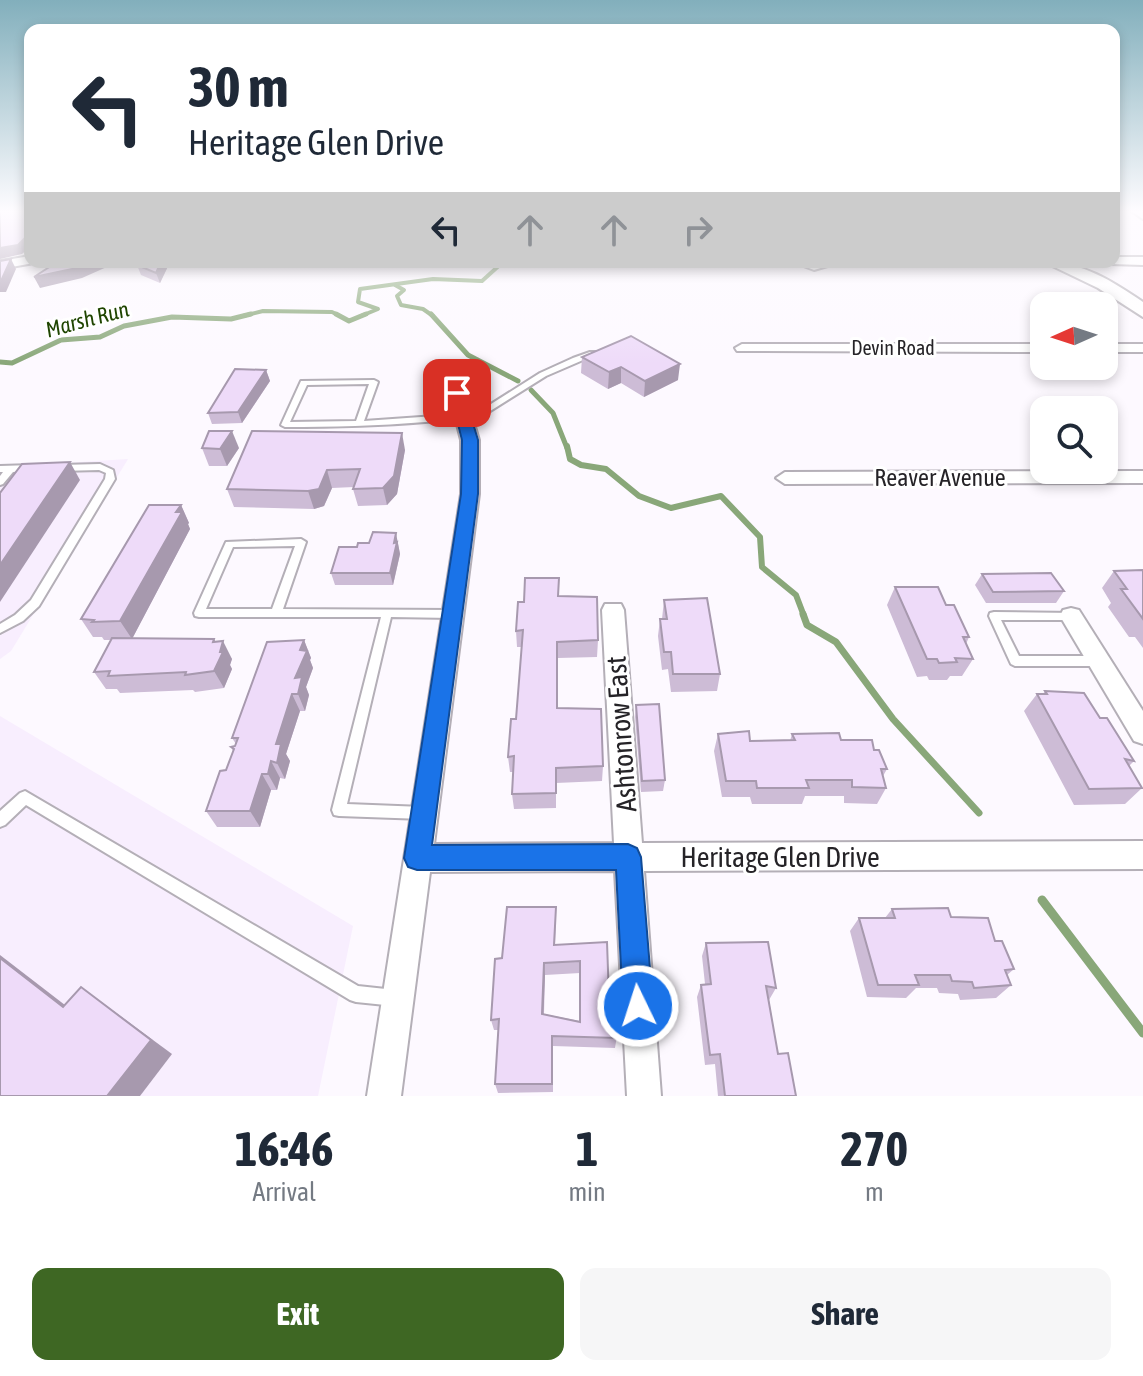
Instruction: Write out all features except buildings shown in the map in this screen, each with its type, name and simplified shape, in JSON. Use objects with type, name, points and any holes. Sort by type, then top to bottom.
[{"type":"street","points":[[0,265],[23,261]]},
{"type":"street","points":[[1067,268],[1104,284],[1143,311]]},
{"type":"street","name":"Devin Road","points":[[742,348],[1030,348]]},
{"type":"street","points":[[1118,348],[1143,348]]},
{"type":"street","points":[[384,1096],[470,494],[472,456],[462,411]]},
{"type":"street","name":"Reaver Avenue","points":[[785,478],[1143,477]]},
{"type":"street","name":"Ashtonrow East","points":[[613,610],[644,1096]]},
{"type":"street","points":[[1071,616],[1143,733]]},
{"type":"street","name":"Heritage Glen Drive","points":[[417,858],[1143,855]]},
{"type":"lane","points":[[359,423],[374,382],[304,383],[285,425],[359,423],[462,411],[576,358],[602,352]]},
{"type":"lane","points":[[0,629],[19,618],[35,603],[110,479],[110,472],[100,467],[55,468]]},
{"type":"lane","points":[[0,482],[5,469],[40,468]]},
{"type":"lane","points":[[276,613],[301,542],[230,544],[199,613],[452,614]]},
{"type":"lane","points":[[387,613],[339,810],[423,813]]},
{"type":"lane","points":[[1071,616],[994,616],[1015,661],[1099,661]]},
{"type":"lane","points":[[0,820],[25,797],[356,994],[398,998]]},
{"type":"shaded area","points":[[128,459],[11,651],[0,659],[0,467]]},
{"type":"shaded area","points":[[0,716],[353,926],[318,1096],[0,1096]]},
{"type":"waterway","name":"Marsh Run","points":[[361,316],[378,309],[358,302],[360,289],[433,279],[482,281],[496,268]]},
{"type":"waterway","points":[[395,285],[404,290],[397,296],[401,305],[423,309],[432,316]]},
{"type":"waterway","name":"Marsh Run","points":[[0,362],[12,363],[61,340],[100,337],[124,326],[172,317],[231,319],[263,311],[336,314]]},
{"type":"waterway","name":"Marsh Run","points":[[336,314],[340,316]]},
{"type":"waterway","name":"Marsh Run","points":[[336,314],[349,321],[366,314]]},
{"type":"waterway","points":[[432,316],[468,355],[518,381]]},
{"type":"waterway","points":[[531,390],[553,413],[567,448]]},
{"type":"waterway","points":[[567,446],[570,459],[581,465],[606,469],[639,496],[671,508],[721,496],[760,537],[762,567],[796,595],[804,616]]},
{"type":"waterway","points":[[803,614],[807,625],[836,642],[893,719],[979,813]]},
{"type":"waterway","points":[[1042,900],[1143,1033]]},
{"type":"route","points":[[457,393],[470,440],[470,494],[417,858],[628,857],[638,1006]]}]
